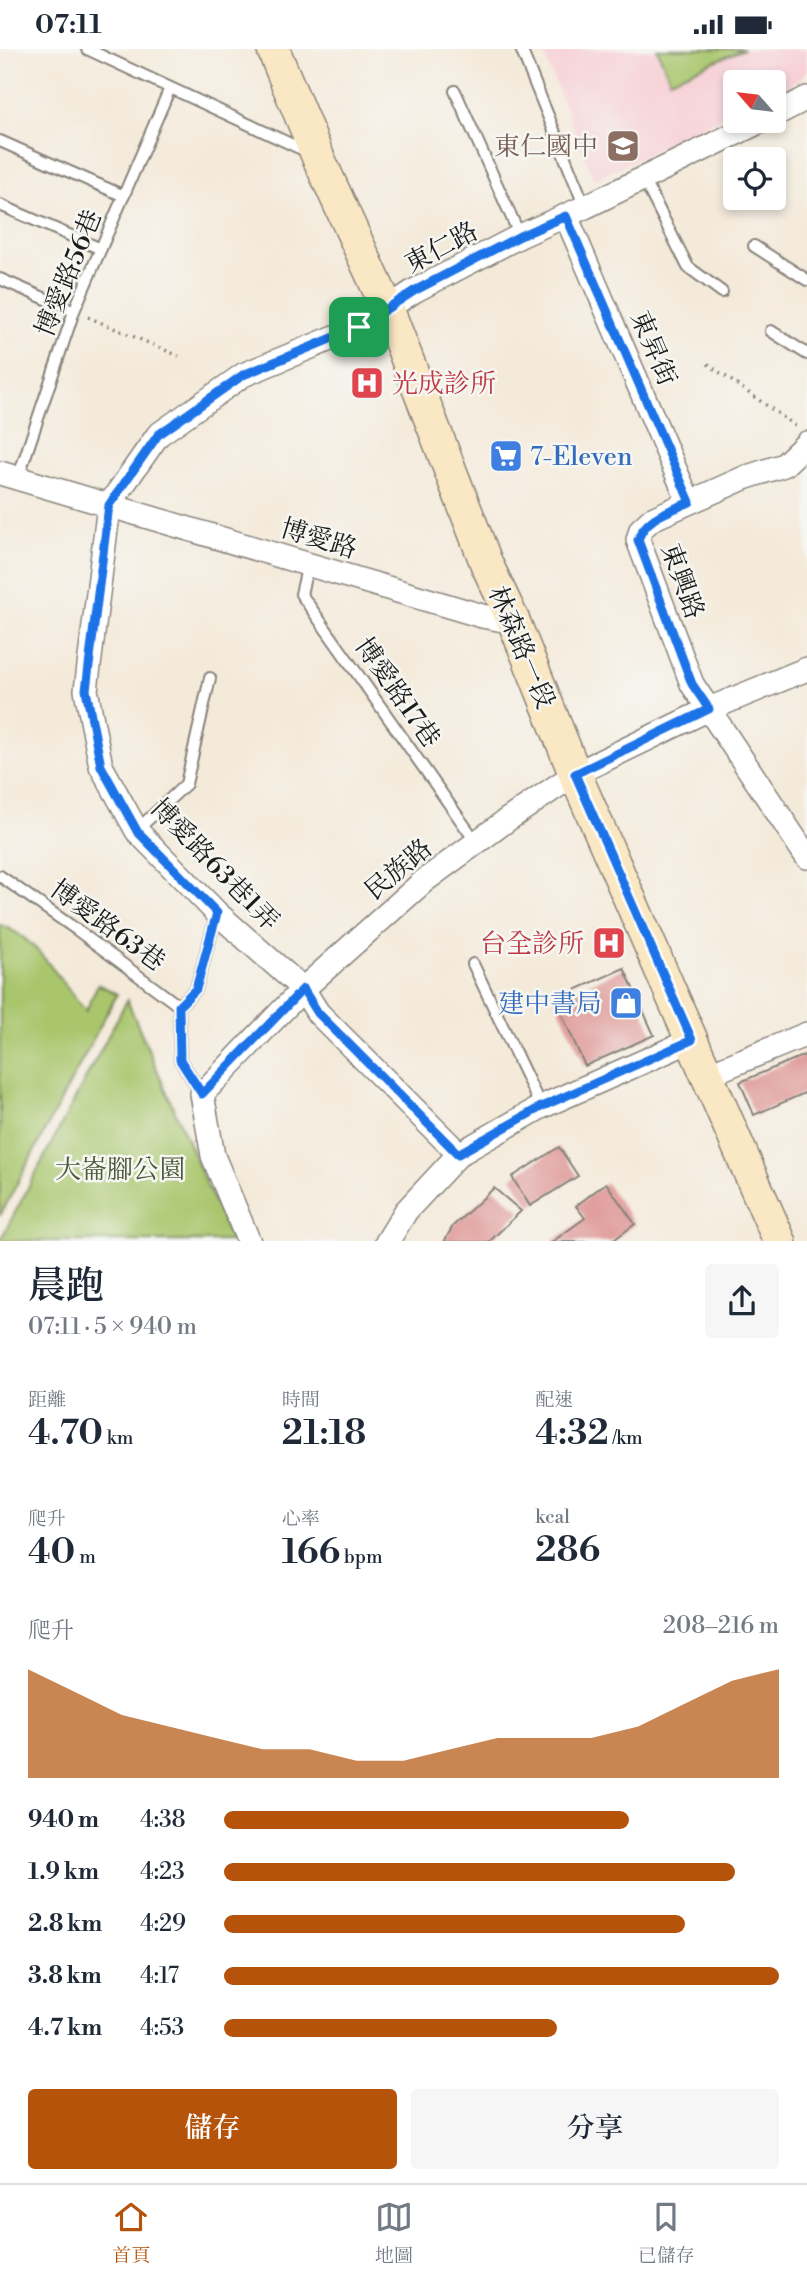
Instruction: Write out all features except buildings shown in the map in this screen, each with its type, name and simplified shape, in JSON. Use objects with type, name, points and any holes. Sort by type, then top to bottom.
[{"type":"main road","name":"林森路一段","points":[[272,49],[388,310],[487,565],[514,622],[575,774],[780,1241]]},
{"type":"street","points":[[786,108],[807,98]]},
{"type":"street","name":"東仁路","points":[[109,505],[158,435],[243,375],[359,327],[414,291],[520,236],[576,212],[736,133]]},
{"type":"street","name":"東昇街","points":[[576,212],[690,502]]},
{"type":"street","name":"東興路","points":[[709,709],[692,684],[638,540],[641,529],[652,519],[744,478],[784,465],[807,443]]},
{"type":"street","name":"博愛路","points":[[9,476],[482,616],[514,622]]},
{"type":"street","name":"博愛路63巷1弄","points":[[109,505],[86,690],[101,766],[137,831],[217,913],[303,989],[318,1013],[458,1154]]},
{"type":"street","name":"民族路","points":[[202,1094],[303,989],[425,881],[476,842],[575,774],[709,709],[807,669]]},
{"type":"street","points":[[709,709],[807,857]]},
{"type":"street","points":[[707,1075],[807,1034]]},
{"type":"street","points":[[387,1241],[406,1211],[458,1154],[541,1107],[692,1040]]},
{"type":"street","points":[[202,1094],[213,1156],[249,1241]]},
{"type":"lane","points":[[87,49],[318,157]]},
{"type":"lane","points":[[521,49],[576,212]]},
{"type":"lane","name":"博愛路56巷","points":[[9,476],[74,311],[170,88]]},
{"type":"lane","points":[[455,91],[520,236]]},
{"type":"lane","points":[[0,141],[124,196]]},
{"type":"lane","points":[[643,178],[688,267],[722,292]]},
{"type":"lane","points":[[0,205],[101,249]]},
{"type":"lane","points":[[754,246],[807,280]]},
{"type":"lane","points":[[0,279],[74,311]]},
{"type":"lane","points":[[771,331],[807,354]]},
{"type":"lane","name":"博愛路17巷","points":[[308,564],[301,594],[476,842]]},
{"type":"lane","points":[[137,831],[186,784],[210,678]]},
{"type":"lane","name":"博愛路63巷","points":[[0,876],[179,1006],[180,1060],[202,1094]]},
{"type":"lane","points":[[179,1006],[196,989],[217,913]]},
{"type":"lane","points":[[473,964],[541,1107]]},
{"type":"path","points":[[74,311],[179,356]]},
{"type":"path","points":[[708,364],[807,434]]},
{"type":"shaded area","name":"東仁國中","points":[[542,49],[807,49],[807,70],[800,79],[786,87],[786,70],[723,70],[723,117],[594,180]]},
{"type":"green space","points":[[657,49],[744,49],[670,80]]},
{"type":"green space","points":[[0,925],[25,939],[37,950],[86,1011],[98,984],[117,994],[0,1216]]},
{"type":"green space","name":"大崙腳公園","points":[[127,1000],[231,1241],[0,1241]]},
{"type":"place","name":"東仁國中","points":[[623,146]]},
{"type":"place","name":"光成診所","points":[[367,383]]},
{"type":"place","name":"7-Eleven","points":[[506,456]]},
{"type":"place","name":"台全診所","points":[[609,943]]},
{"type":"place","name":"建中書局","points":[[626,1003]]},
{"type":"route","points":[[566,216],[690,502],[652,519],[641,529],[638,540],[692,684],[709,709],[575,774],[692,1040],[541,1107],[458,1154],[318,1013],[303,989],[202,1094],[180,1060],[179,1006],[196,989],[217,913],[137,831],[101,766],[86,690],[109,505],[158,435],[243,375],[359,327],[414,291],[520,236],[566,216]]}]
